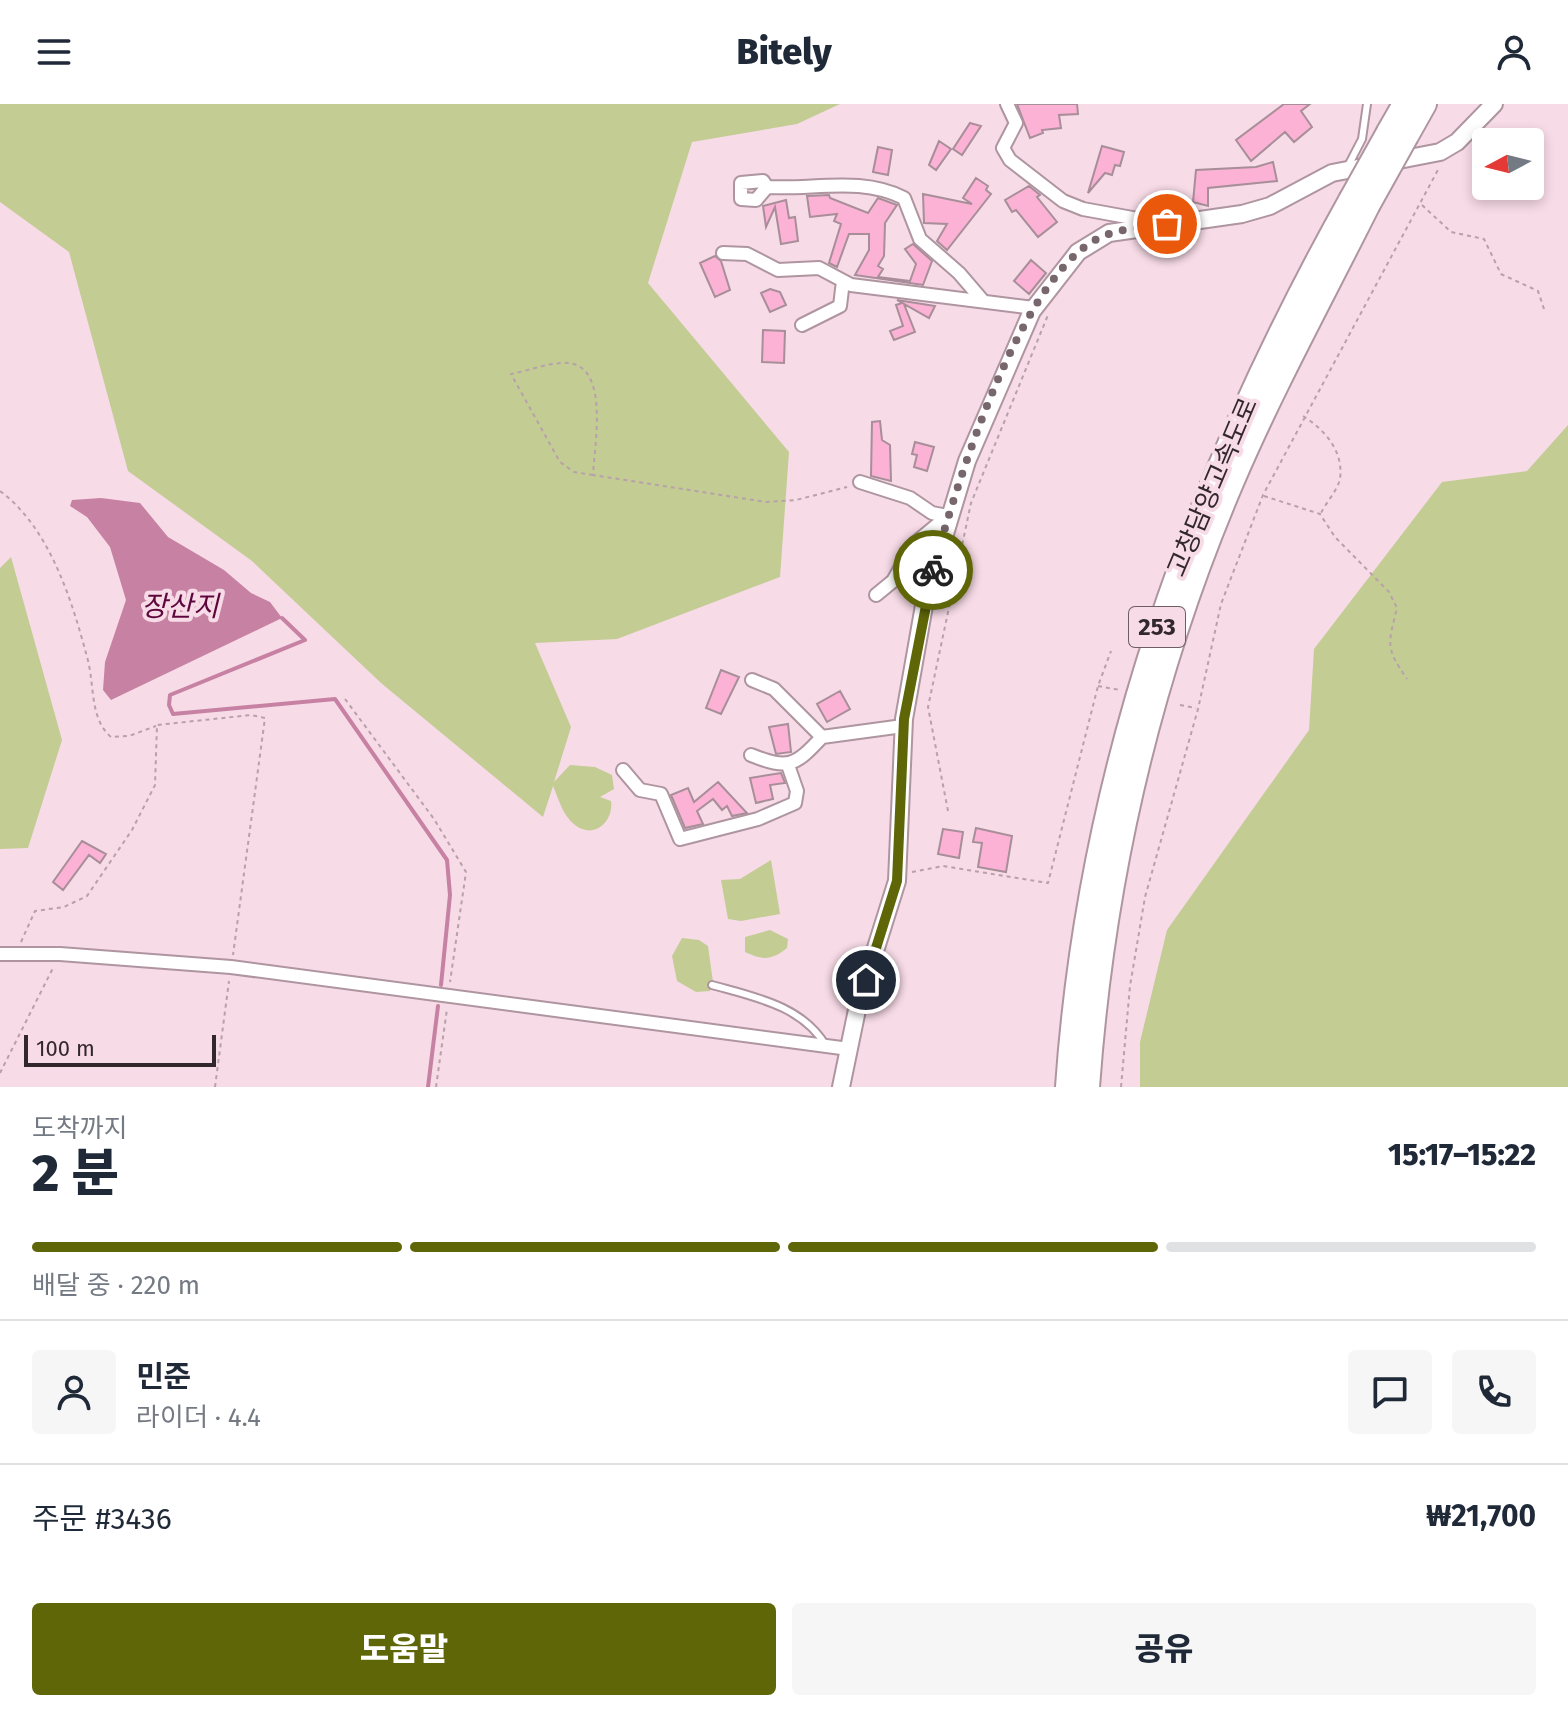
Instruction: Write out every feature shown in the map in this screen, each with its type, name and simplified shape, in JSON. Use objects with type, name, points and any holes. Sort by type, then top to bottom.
[{"type":"highway","name":"고창담양고속도로","points":[[1397,134],[1404,104]]},
{"type":"highway","name":"고창담양고속도로","points":[[1088,1087],[1107,917],[1124,823],[1167,661],[1232,483],[1359,203],[1397,134],[1425,104]]},
{"type":"highway","name":"고창담양고속도로","points":[[1067,1087],[1094,875],[1117,762],[1142,672],[1215,474],[1302,287],[1359,203]]},
{"type":"street","points":[[1007,104],[1016,123],[1003,148],[1010,160],[1063,201],[1083,209],[1167,224]]},
{"type":"street","points":[[841,1087],[858,1005],[897,881],[903,726],[925,600],[948,516],[1021,329],[1042,309],[1063,269],[1093,241],[1109,233],[1270,206],[1315,181],[1347,169],[1424,157],[1448,147],[1494,104]]},
{"type":"street","points":[[767,187],[870,186],[904,198],[920,239],[959,273],[983,301]]},
{"type":"street","points":[[723,253],[747,254],[778,270],[819,268],[851,285],[1042,309]]},
{"type":"street","points":[[802,325],[840,306],[843,281]]},
{"type":"street","points":[[860,482],[910,498],[932,513],[948,516]]},
{"type":"street","points":[[876,595],[893,581],[914,544],[948,516]]},
{"type":"street","points":[[752,680],[774,689],[822,737]]},
{"type":"street","points":[[751,755],[788,765],[800,760],[822,737],[903,726]]},
{"type":"street","points":[[623,770],[640,790],[661,794],[680,839],[758,819],[795,803],[797,791],[788,765]]},
{"type":"street","points":[[0,954],[60,954],[231,967],[849,1049]]},
{"type":"lane","points":[[1347,169],[1362,139],[1367,104]]},
{"type":"lane","points":[[712,985],[786,1008],[815,1027],[826,1046]]},
{"type":"path","points":[[1121,1087],[1130,986],[1145,897],[1198,709],[1221,604],[1263,495],[1303,416],[1421,205],[1448,147]]},
{"type":"path","points":[[1421,205],[1451,232],[1484,239],[1501,274],[1538,291],[1544,309]]},
{"type":"path","points":[[948,811],[928,707],[971,503],[1042,309]]},
{"type":"path","points":[[593,475],[598,409],[593,381],[578,366],[563,362],[511,374],[560,462],[574,472],[593,475],[766,502],[796,500],[860,482]]},
{"type":"path","points":[[1303,416],[1323,429],[1338,459],[1340,480],[1320,514]]},
{"type":"path","points":[[0,491],[30,519],[48,552],[88,659],[99,727],[111,737],[129,736],[157,725],[251,715],[265,718],[215,1087]]},
{"type":"path","points":[[1263,495],[1320,514],[1335,537],[1389,592],[1397,608],[1387,643],[1390,655],[1407,679]]},
{"type":"path","points":[[897,881],[919,868],[943,866],[1048,883],[1098,686],[1111,651]]},
{"type":"path","points":[[1098,686],[1120,690]]},
{"type":"path","points":[[345,699],[434,819],[466,872],[436,1087]]},
{"type":"path","points":[[1180,705],[1198,709]]},
{"type":"path","points":[[15,954],[35,911],[64,907],[87,896],[132,830],[155,785],[157,725]]},
{"type":"path","points":[[0,1073],[60,954]]},
{"type":"green space","points":[[0,104],[840,104],[797,124],[692,142],[648,283],[789,452],[780,577],[617,639],[535,643],[571,727],[554,782],[570,765],[595,767],[612,775],[614,789],[600,797],[611,801],[609,815],[601,826],[589,830],[575,825],[564,812],[553,786],[543,817],[381,683],[252,561],[128,471],[69,252],[0,202]]},
{"type":"green space","points":[[1568,425],[1568,1087],[1140,1087],[1140,1042],[1167,930],[1309,730],[1314,649],[1442,482],[1527,471]]},
{"type":"green space","points":[[11,557],[62,740],[28,848],[0,849],[0,568]]},
{"type":"green space","points":[[771,860],[780,914],[741,921],[728,919],[721,880],[740,879]]},
{"type":"green space","points":[[770,930],[788,939],[787,948],[766,958],[745,952],[745,937]]},
{"type":"green space","points":[[682,938],[699,940],[708,946],[713,982],[710,991],[696,992],[677,981],[672,956]]},
{"type":"water","name":"장산지","points":[[101,498],[140,503],[168,537],[224,570],[251,593],[270,602],[282,618],[111,700],[103,690],[105,662],[126,600],[110,547],[87,517],[70,506],[72,500]]},
{"type":"building","points":[[1017,104],[1077,104],[1078,114],[1059,115],[1061,128],[1042,130],[1043,133],[1030,138]]},
{"type":"building","points":[[1284,104],[1310,104],[1301,111],[1312,127],[1294,142],[1285,132],[1251,161],[1236,140]]},
{"type":"building","points":[[970,123],[981,126],[962,155],[953,149]]},
{"type":"building","points":[[939,141],[951,149],[936,170],[929,165]]},
{"type":"building","points":[[1102,146],[1124,152],[1120,166],[1115,165],[1112,175],[1105,173],[1088,193]]},
{"type":"building","points":[[878,147],[892,150],[888,175],[873,172]]},
{"type":"building","points":[[1273,162],[1277,181],[1208,188],[1208,206],[1193,202],[1196,170],[1256,167]]},
{"type":"building","points":[[976,178],[988,186],[986,190],[991,194],[947,250],[937,241],[947,224],[924,223],[923,194],[972,204],[963,198]]},
{"type":"building","points":[[1029,186],[1040,195],[1037,197],[1057,222],[1038,237],[1016,210],[1012,212],[1005,200]]},
{"type":"building","points":[[829,195],[868,213],[878,198],[897,205],[885,223],[884,256],[878,266],[883,269],[878,277],[910,281],[916,264],[905,249],[913,244],[932,261],[923,285],[855,275],[869,250],[869,234],[849,234],[837,267],[829,263],[841,224],[834,221],[837,214],[810,217],[807,196]]},
{"type":"building","points":[[786,200],[789,218],[795,217],[798,241],[781,244],[775,207],[766,227],[763,206]]},
{"type":"building","points":[[715,256],[721,261],[730,290],[715,297],[700,263]]},
{"type":"building","points":[[1031,260],[1046,273],[1029,294],[1014,281]]},
{"type":"building","points":[[770,289],[780,292],[786,305],[770,312],[761,293]]},
{"type":"building","points":[[897,300],[935,306],[929,318],[904,304],[915,332],[894,340],[890,331],[903,326],[896,305],[902,303]]},
{"type":"building","points":[[763,330],[785,331],[784,363],[762,362]]},
{"type":"building","points":[[880,421],[882,440],[890,445],[891,481],[871,476],[872,422]]},
{"type":"building","points":[[915,442],[934,447],[927,471],[914,467],[917,455],[912,454]]},
{"type":"building","points":[[721,670],[739,677],[721,714],[706,708]]},
{"type":"building","points":[[840,691],[850,709],[827,722],[817,704]]},
{"type":"building","points":[[788,724],[791,752],[776,754],[769,727]]},
{"type":"building","points":[[781,773],[785,783],[770,785],[773,799],[756,803],[750,778]]},
{"type":"building","points":[[718,782],[747,813],[732,816],[727,806],[722,810],[713,799],[697,811],[703,824],[685,828],[671,795],[688,788],[694,802]]},
{"type":"building","points":[[976,828],[1012,836],[1006,872],[978,867],[982,843],[973,842]]},
{"type":"building","points":[[943,829],[963,832],[959,858],[938,854]]},
{"type":"building","points":[[82,841],[106,854],[100,863],[89,855],[63,890],[53,882]]},
{"type":"waterway","points":[[282,618],[305,640],[170,695],[169,705],[173,714],[335,699],[447,860],[450,895],[441,985]]},
{"type":"waterway","points":[[428,1087],[438,1006]]},
{"type":"way so far","points":[[933,570],[967,461],[1021,329],[1032,311],[1056,277],[1078,252],[1093,241],[1109,233],[1167,224]]},
{"type":"route","points":[[866,980],[897,881],[904,719],[908,685],[933,570]]}]
